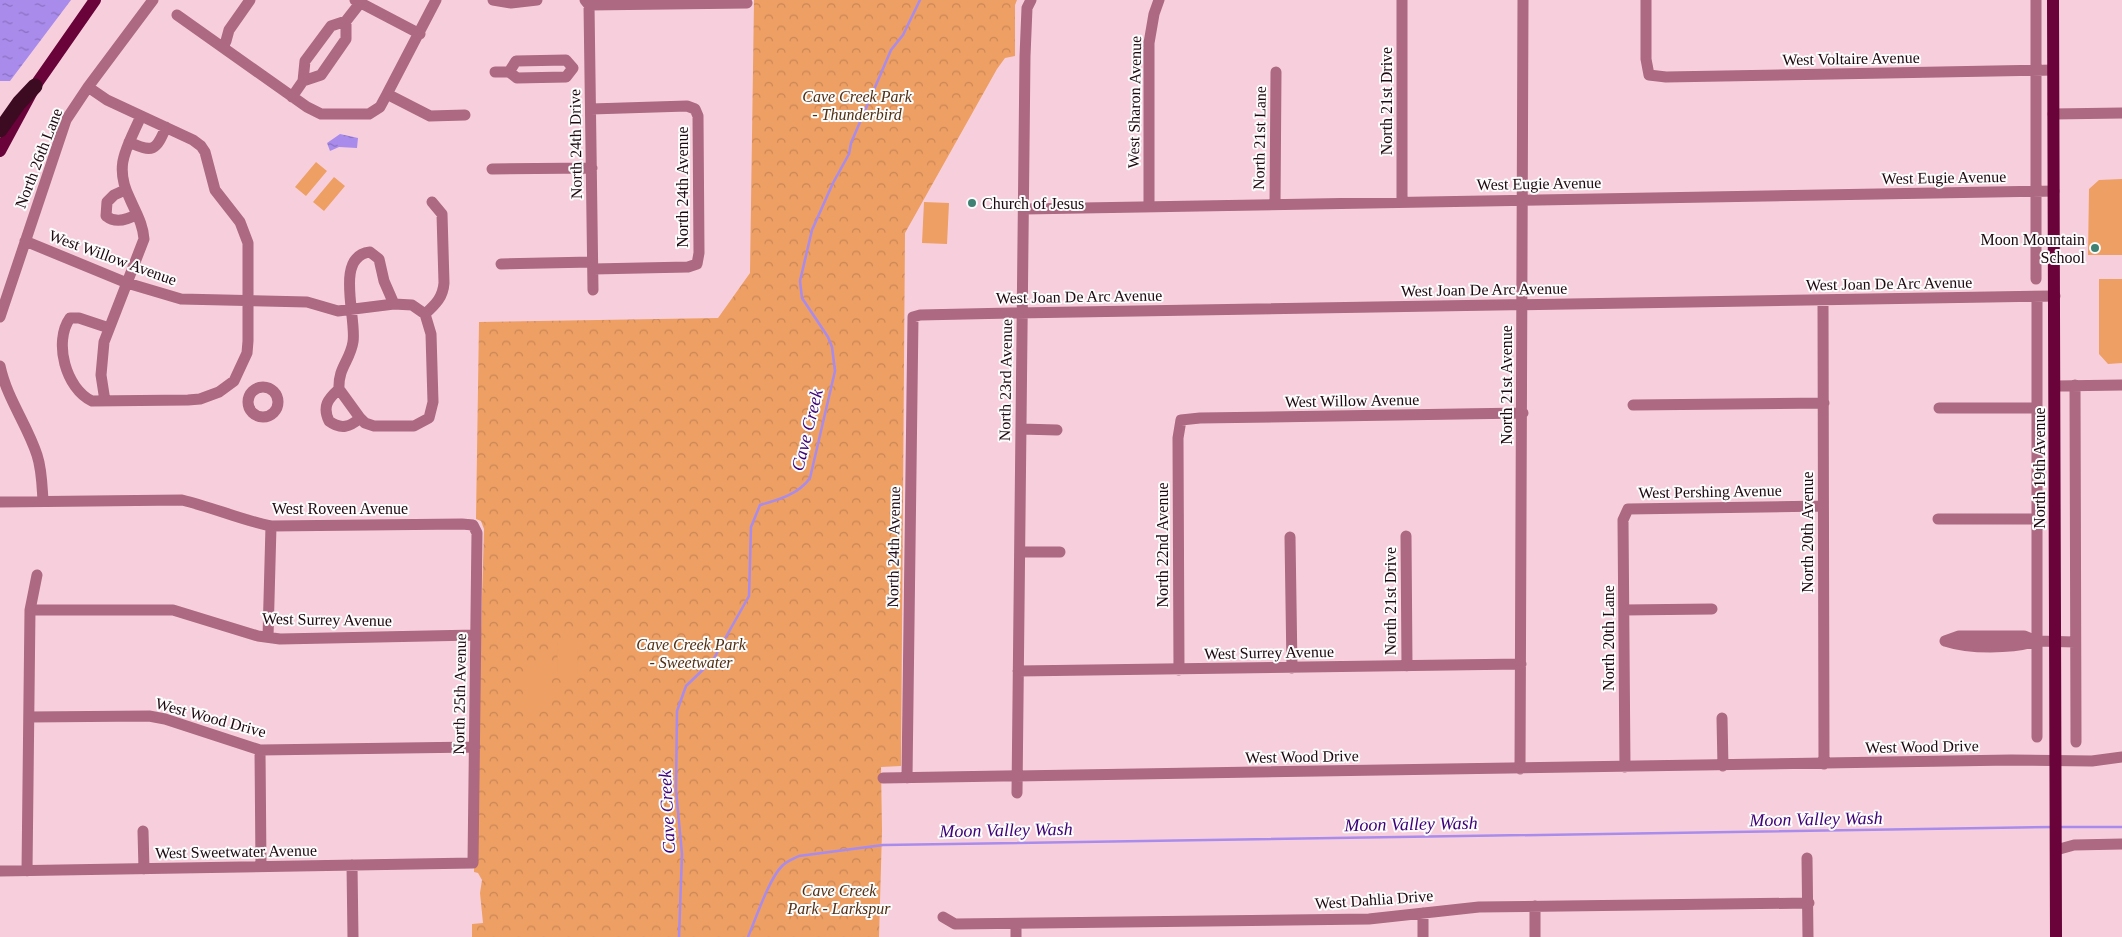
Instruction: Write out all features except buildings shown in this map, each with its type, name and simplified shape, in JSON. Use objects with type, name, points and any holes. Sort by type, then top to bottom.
[{"type":"highway","points":[[0,130],[35,86]]},
{"type":"main road","points":[[0,151],[35,86],[95,0]]},
{"type":"main road","name":"North 19th Avenue","points":[[2053,0],[2056,386],[2054,641],[2056,937]]},
{"type":"street","name":"North 26th Lane","points":[[0,317],[66,120],[88,87],[153,0]]},
{"type":"street","points":[[223,47],[229,30],[250,0]]},
{"type":"street","points":[[177,14],[307,107],[321,114],[369,114],[380,107],[420,34],[436,0]]},
{"type":"street","points":[[493,0],[511,3],[537,0]]},
{"type":"street","name":"North 23rd Avenue","points":[[1017,793],[1026,20],[1027,8],[1031,0]]},
{"type":"street","name":"West Sharon Avenue","points":[[1149,206],[1149,43],[1154,14],[1159,0]]},
{"type":"street","name":"North 21st Drive","points":[[1402,0],[1402,202]]},
{"type":"street","name":"North 21st Avenue","points":[[1520,769],[1523,413],[1523,0]]},
{"type":"street","name":"West Voltaire Avenue","points":[[1646,0],[1646,59],[1649,75],[1666,77],[2053,70]]},
{"type":"street","points":[[2036,0],[2036,279]]},
{"type":"street","points":[[303,81],[321,75],[346,39],[346,21],[357,1],[420,34]]},
{"type":"street","points":[[587,3],[747,3]]},
{"type":"street","name":"North 24th Drive","points":[[587,3],[590,68],[593,290]]},
{"type":"street","points":[[292,97],[303,81],[306,61],[331,26],[346,21]]},
{"type":"street","points":[[509,72],[516,61],[566,60],[573,68],[590,68]]},
{"type":"street","points":[[495,72],[509,72],[517,78],[566,77],[573,68]]},
{"type":"street","name":"North 21st Lane","points":[[1275,204],[1276,72]]},
{"type":"street","points":[[88,87],[107,100],[193,140],[201,146],[205,152],[215,190],[234,212],[243,228],[248,243],[247,353],[234,380],[219,392],[200,399],[92,401],[83,397],[77,391],[67,369],[62,338],[66,325],[70,318],[79,318],[109,328]]},
{"type":"street","points":[[387,94],[430,116],[465,116]]},
{"type":"street","name":"North 24th Avenue","points":[[590,109],[687,106],[695,109],[698,126],[699,253],[697,264],[688,267],[592,266]]},
{"type":"street","points":[[2053,114],[2122,114]]},
{"type":"street","points":[[105,401],[101,375],[101,358],[109,328],[144,239],[143,228],[125,190],[121,171],[122,159],[141,116]]},
{"type":"street","points":[[129,142],[144,149],[154,148],[160,142],[166,127]]},
{"type":"street","points":[[492,169],[592,168]]},
{"type":"street","points":[[125,190],[114,195],[107,202],[106,216],[116,221],[127,220],[137,214]]},
{"type":"street","name":"West Eugie Avenue","points":[[1024,209],[2054,191]]},
{"type":"street","points":[[339,390],[360,418],[365,423],[374,426],[414,426],[429,418],[433,402],[431,334],[425,314],[439,301],[444,283],[442,214],[432,202]]},
{"type":"street","name":"West Willow Avenue","points":[[25,241],[127,283],[181,299],[308,302],[338,311],[394,304],[412,305],[425,314]]},
{"type":"street","points":[[360,418],[350,426],[343,427],[329,421],[326,406],[329,399],[339,390],[341,370],[351,350],[353,340],[349,286],[351,271],[355,259],[360,253],[370,252],[379,259],[384,281],[394,304]]},
{"type":"street","points":[[501,264],[592,266]]},
{"type":"street","name":"North 19th Avenue","points":[[2037,296],[2037,737]]},
{"type":"street","name":"West Joan De Arc Avenue","points":[[913,317],[920,315],[1022,313],[2055,296]]},
{"type":"street","name":"North 20th Avenue","points":[[1823,300],[1824,764]]},
{"type":"street","name":"North 24th Avenue","points":[[907,778],[913,317]]},
{"type":"street","points":[[0,366],[12,404],[37,456],[41,472],[43,501]]},
{"type":"street","points":[[234,380],[252,393]]},
{"type":"street","points":[[2075,385],[2076,742]]},
{"type":"street","points":[[2056,386],[2122,385]]},
{"type":"street","points":[[1633,406],[1824,402]]},
{"type":"street","points":[[1938,408],[2036,408]]},
{"type":"street","name":"West Willow Avenue","points":[[1181,420],[1200,418],[1523,413]]},
{"type":"street","name":"North 22nd Avenue","points":[[1178,670],[1178,438],[1181,420]]},
{"type":"street","points":[[1021,429],[1057,430]]},
{"type":"street","name":"West Roveen Avenue","points":[[0,502],[182,500],[271,526],[474,525]]},
{"type":"street","name":"West Pershing Avenue","points":[[1628,509],[1823,506]]},
{"type":"street","name":"North 20th Lane","points":[[1625,768],[1623,520],[1628,509]]},
{"type":"street","points":[[1938,519],[2036,519]]},
{"type":"street","name":"North 25th Avenue","points":[[473,864],[477,534],[474,525]]},
{"type":"street","points":[[268,637],[271,526]]},
{"type":"street","name":"North 21st Drive","points":[[1406,536],[1407,666]]},
{"type":"street","points":[[1290,537],[1292,668]]},
{"type":"street","points":[[1020,552],[1060,552]]},
{"type":"street","points":[[27,871],[30,610],[37,576]]},
{"type":"street","points":[[1624,610],[1712,609]]},
{"type":"street","name":"West Surrey Avenue","points":[[30,610],[173,610],[258,636],[280,639],[476,635]]},
{"type":"street","points":[[2037,641],[2024,636],[1959,636],[1945,641],[1961,646],[2024,645],[2037,641],[2075,642]]},
{"type":"street","name":"West Surrey Avenue","points":[[1018,671],[1520,664]]},
{"type":"street","name":"West Wood Drive","points":[[29,717],[149,716],[165,719],[260,750],[475,747]]},
{"type":"street","points":[[1722,718],[1723,766]]},
{"type":"street","points":[[260,750],[261,866]]},
{"type":"street","name":"West Wood Drive","points":[[882,778],[2092,761],[2122,757]]},
{"type":"street","points":[[143,831],[144,869]]},
{"type":"street","points":[[2056,850],[2074,845],[2122,844]]},
{"type":"street","points":[[2056,850],[2122,850]]},
{"type":"street","points":[[1807,858],[1808,937]]},
{"type":"street","name":"West Sweetwater Avenue","points":[[0,871],[473,864]]},
{"type":"street","points":[[352,865],[353,937]]},
{"type":"street","name":"West Dahlia Drive","points":[[943,917],[955,924],[1369,919],[1468,907],[1809,903]]},
{"type":"street","points":[[1535,906],[1535,937]]},
{"type":"street","points":[[1423,913],[1423,937]]},
{"type":"street","points":[[1016,924],[1016,937]]},
{"type":"green space","name":"Cave Creek Park - Sweetwater","points":[[754,0],[1017,0],[1015,5],[1015,56],[1005,58],[997,69],[905,233],[901,766],[881,767],[882,831],[879,937],[472,937],[472,924],[483,923],[480,893],[482,880],[478,873],[474,872],[484,529],[481,521],[476,519],[479,322],[718,318],[750,273]]},
{"type":"green space","points":[[316,162],[327,171],[306,196],[295,187]]},
{"type":"green space","points":[[334,177],[345,186],[324,211],[313,202]]},
{"type":"green space","points":[[2122,179],[2122,255],[2088,255],[2089,189],[2099,180]]},
{"type":"green space","points":[[924,202],[949,203],[947,244],[922,243]]},
{"type":"green space","points":[[2099,279],[2122,279],[2122,363],[2108,364],[2099,354]]},
{"type":"green space","points":[[557,642],[577,642],[578,674],[558,674]]},
{"type":"green space","points":[[524,664],[548,664],[548,711],[524,711]]},
{"type":"water","points":[[0,0],[71,0],[10,81],[0,81]]},
{"type":"water","points":[[340,134],[358,138],[357,148],[339,147],[330,151],[327,143]]},
{"type":"waterway","name":"Cave Creek","points":[[679,937],[682,854],[676,790],[677,711],[686,686],[713,660],[749,596],[751,527],[760,505],[794,492],[810,478],[835,371],[832,347],[828,337],[802,298],[800,281],[812,230],[833,183],[849,154],[851,143],[891,50],[903,35],[920,0]]},
{"type":"waterway","name":"Moon Valley Wash","points":[[748,937],[772,880],[786,863],[799,856],[883,845],[2053,827]]},
{"type":"waterway","name":"Moon Valley Wash","points":[[2061,827],[2122,827]]},
{"type":"place","name":"Church of Jesus","points":[[972,203]]},
{"type":"place","name":"Moon Mountain School","points":[[2095,248]]},
{"type":"park label","name":"Cave Creek Park - Thunderbird","points":[[857,105]]},
{"type":"park label","name":"Cave Creek Park - Larkspur","points":[[839,899]]}]
